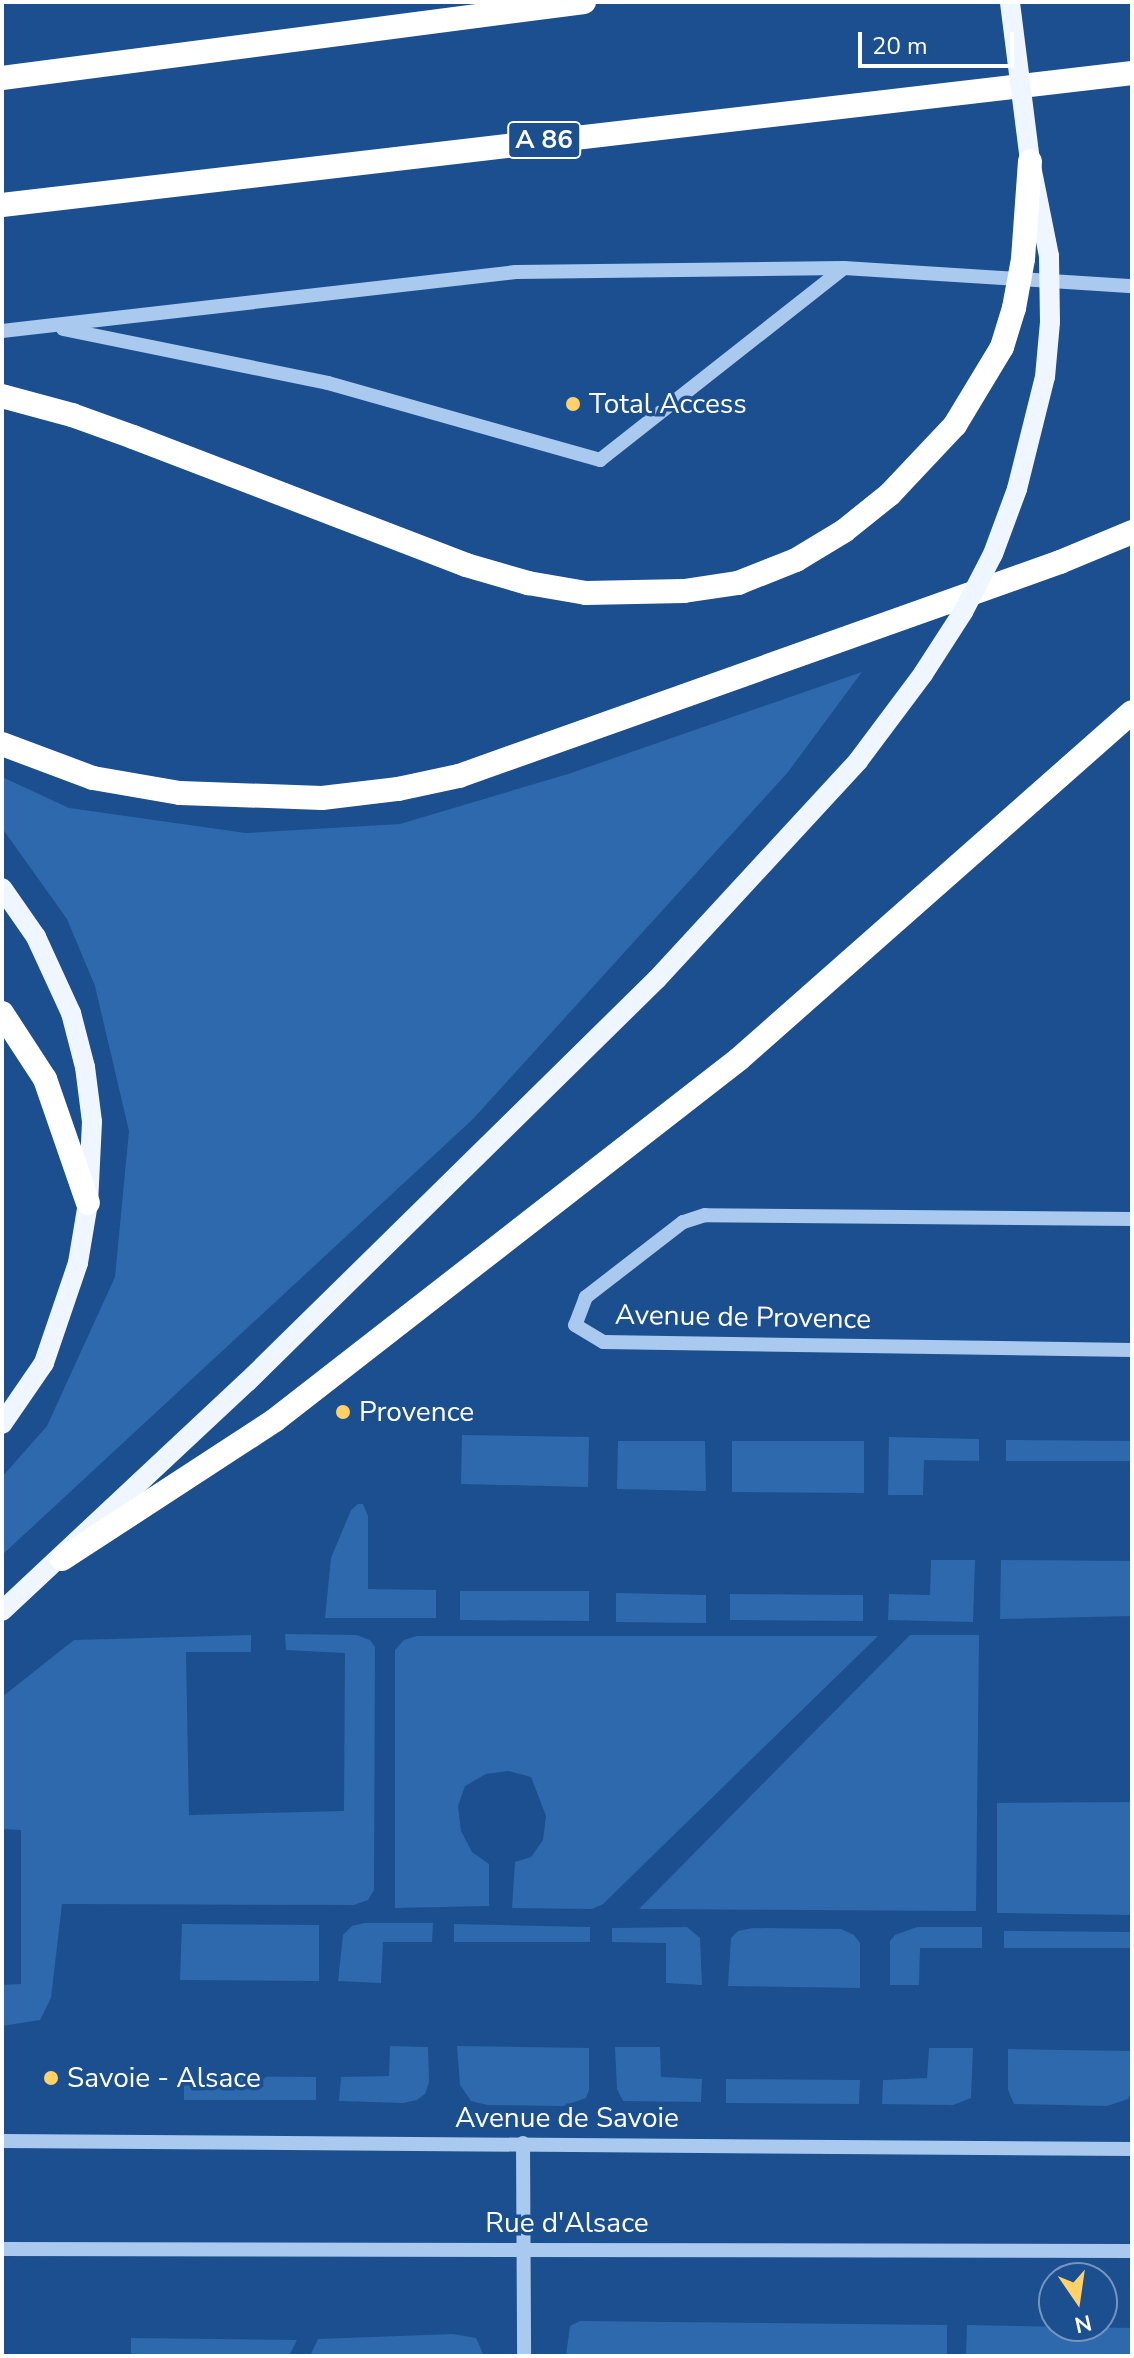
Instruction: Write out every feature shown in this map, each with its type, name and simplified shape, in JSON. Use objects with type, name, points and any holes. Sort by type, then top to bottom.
[{"type":"highway","points":[[2,78],[584,2]]},
{"type":"highway","name":"A 86","points":[[2,205],[1132,73]]},
{"type":"highway","points":[[2,396],[121,432],[466,565],[528,583],[586,593],[659,592],[738,583],[796,560],[844,531],[890,494],[955,425],[1002,347],[1014,308],[1023,259],[1030,161]]},
{"type":"highway","points":[[2,744],[93,778],[180,793],[322,798],[398,789],[459,776],[1060,562],[1132,532]]},
{"type":"highway","points":[[62,1559],[275,1420],[739,1059],[1132,712]]},
{"type":"highway","points":[[2,1013],[45,1079],[88,1203]]},
{"type":"main road","points":[[2,1611],[62,1559],[258,1372],[657,979],[858,761],[923,674],[963,612],[993,554],[1017,489],[1045,377],[1050,322],[1049,256],[1030,161],[1010,2]]},
{"type":"main road","points":[[2,888],[42,949],[71,1013],[85,1067],[92,1122],[88,1203],[78,1263],[44,1363],[2,1424]]},
{"type":"street","points":[[51,326],[328,383],[600,460],[844,268]]},
{"type":"street","points":[[2,331],[516,272],[844,268],[1132,286]]},
{"type":"street","name":"Avenue de Provence","points":[[1132,1219],[705,1215],[683,1222],[586,1297],[575,1325],[603,1342],[1132,1350]]},
{"type":"street","name":"Avenue de Savoie","points":[[2,2141],[1132,2149]]},
{"type":"street","points":[[523,2143],[524,2356]]},
{"type":"street","name":"Rue d'Alsace","points":[[2,2249],[1132,2251]]},
{"type":"shaded area","points":[[862,672],[788,772],[473,1119],[2,1555],[2,1477],[47,1426],[115,1277],[129,1131],[95,986],[67,919],[2,828],[2,777],[69,808],[246,833],[400,824],[568,774]]},
{"type":"shaded area","points":[[462,1435],[589,1437],[588,1487],[461,1484]]},
{"type":"shaded area","points":[[889,1437],[979,1439],[979,1461],[924,1460],[923,1495],[888,1495]]},
{"type":"shaded area","points":[[1006,1440],[1132,1441],[1132,1461],[1006,1461]]},
{"type":"shaded area","points":[[618,1441],[705,1441],[706,1491],[617,1489]]},
{"type":"shaded area","points":[[732,1441],[864,1441],[864,1493],[732,1492]]},
{"type":"shaded area","points":[[363,1504],[368,1516],[368,1589],[436,1590],[436,1618],[325,1618],[331,1558],[351,1510]]},
{"type":"shaded area","points":[[931,1560],[975,1560],[973,1622],[888,1620],[889,1594],[930,1595]]},
{"type":"shaded area","points":[[1001,1560],[1132,1561],[1131,1616],[1000,1619]]},
{"type":"shaded area","points":[[460,1591],[589,1591],[589,1621],[460,1620]]},
{"type":"shaded area","points":[[616,1593],[706,1595],[706,1623],[616,1622]]},
{"type":"shaded area","points":[[730,1594],[863,1595],[863,1621],[730,1620]]},
{"type":"shaded area","points":[[285,1634],[356,1635],[370,1640],[375,1647],[374,1890],[368,1900],[354,1905],[62,1904],[51,1998],[40,2020],[2,2026],[2,1985],[21,1984],[21,1830],[2,1829],[2,1697],[74,1640],[251,1635],[251,1652],[186,1652],[189,1815],[344,1811],[345,1653],[286,1650]]},
{"type":"shaded area","points":[[910,1635],[979,1635],[976,1911],[639,1909]]},
{"type":"shaded area","points":[[417,1636],[878,1636],[603,1904],[592,1909],[512,1908],[515,1862],[531,1857],[543,1840],[546,1816],[531,1777],[508,1771],[486,1774],[465,1786],[458,1806],[461,1831],[472,1852],[489,1864],[489,1906],[395,1908],[395,1650],[404,1640]]},
{"type":"shaded area","points":[[1132,1802],[1132,1915],[997,1913],[997,1803]]},
{"type":"shaded area","points":[[365,1923],[433,1923],[432,1942],[383,1942],[381,1983],[338,1981],[343,1935],[352,1926]]},
{"type":"shaded area","points":[[182,1924],[319,1925],[319,1981],[180,1980]]},
{"type":"shaded area","points":[[454,1924],[590,1927],[590,1942],[454,1942]]},
{"type":"shaded area","points":[[687,1927],[700,1938],[702,1985],[666,1983],[666,1943],[612,1942],[612,1928]]},
{"type":"shaded area","points":[[917,1927],[982,1927],[982,1948],[920,1948],[919,1985],[890,1985],[890,1941],[895,1935]]},
{"type":"shaded area","points":[[753,1928],[841,1929],[854,1935],[860,1943],[860,1988],[728,1986],[731,1938],[738,1931]]},
{"type":"shaded area","points":[[1004,1931],[1132,1932],[1132,1948],[1004,1948]]},
{"type":"shaded area","points":[[390,2046],[428,2047],[429,2082],[425,2094],[417,2100],[403,2103],[339,2101],[341,2077],[389,2076]]},
{"type":"shaded area","points":[[457,2046],[589,2048],[589,2090],[586,2098],[563,2106],[487,2105],[471,2101],[460,2085]]},
{"type":"shaded area","points":[[615,2047],[660,2047],[661,2077],[702,2079],[701,2102],[623,2101],[617,2089]]},
{"type":"shaded area","points":[[929,2048],[973,2048],[971,2098],[953,2105],[882,2104],[883,2080],[927,2078]]},
{"type":"shaded area","points":[[1008,2049],[1131,2051],[1132,2091],[1128,2099],[1107,2106],[1014,2104],[1008,2090]]},
{"type":"shaded area","points":[[184,2076],[316,2077],[316,2100],[184,2100]]},
{"type":"shaded area","points":[[726,2079],[860,2080],[859,2104],[726,2103]]},
{"type":"shaded area","points":[[580,2321],[947,2325],[947,2356],[566,2356],[570,2326]]},
{"type":"shaded area","points":[[967,2325],[1038,2326],[1038,2342],[1118,2342],[1118,2328],[1132,2328],[1132,2356],[966,2356]]},
{"type":"shaded area","points":[[453,2334],[476,2338],[484,2356],[310,2356],[318,2339]]},
{"type":"shaded area","points":[[131,2338],[297,2340],[289,2356],[131,2356]]},
{"type":"place","name":"Total Access","points":[[573,404]]},
{"type":"place","name":"Provence","points":[[343,1412]]},
{"type":"place","name":"Savoie - Alsace","points":[[51,2078]]}]
